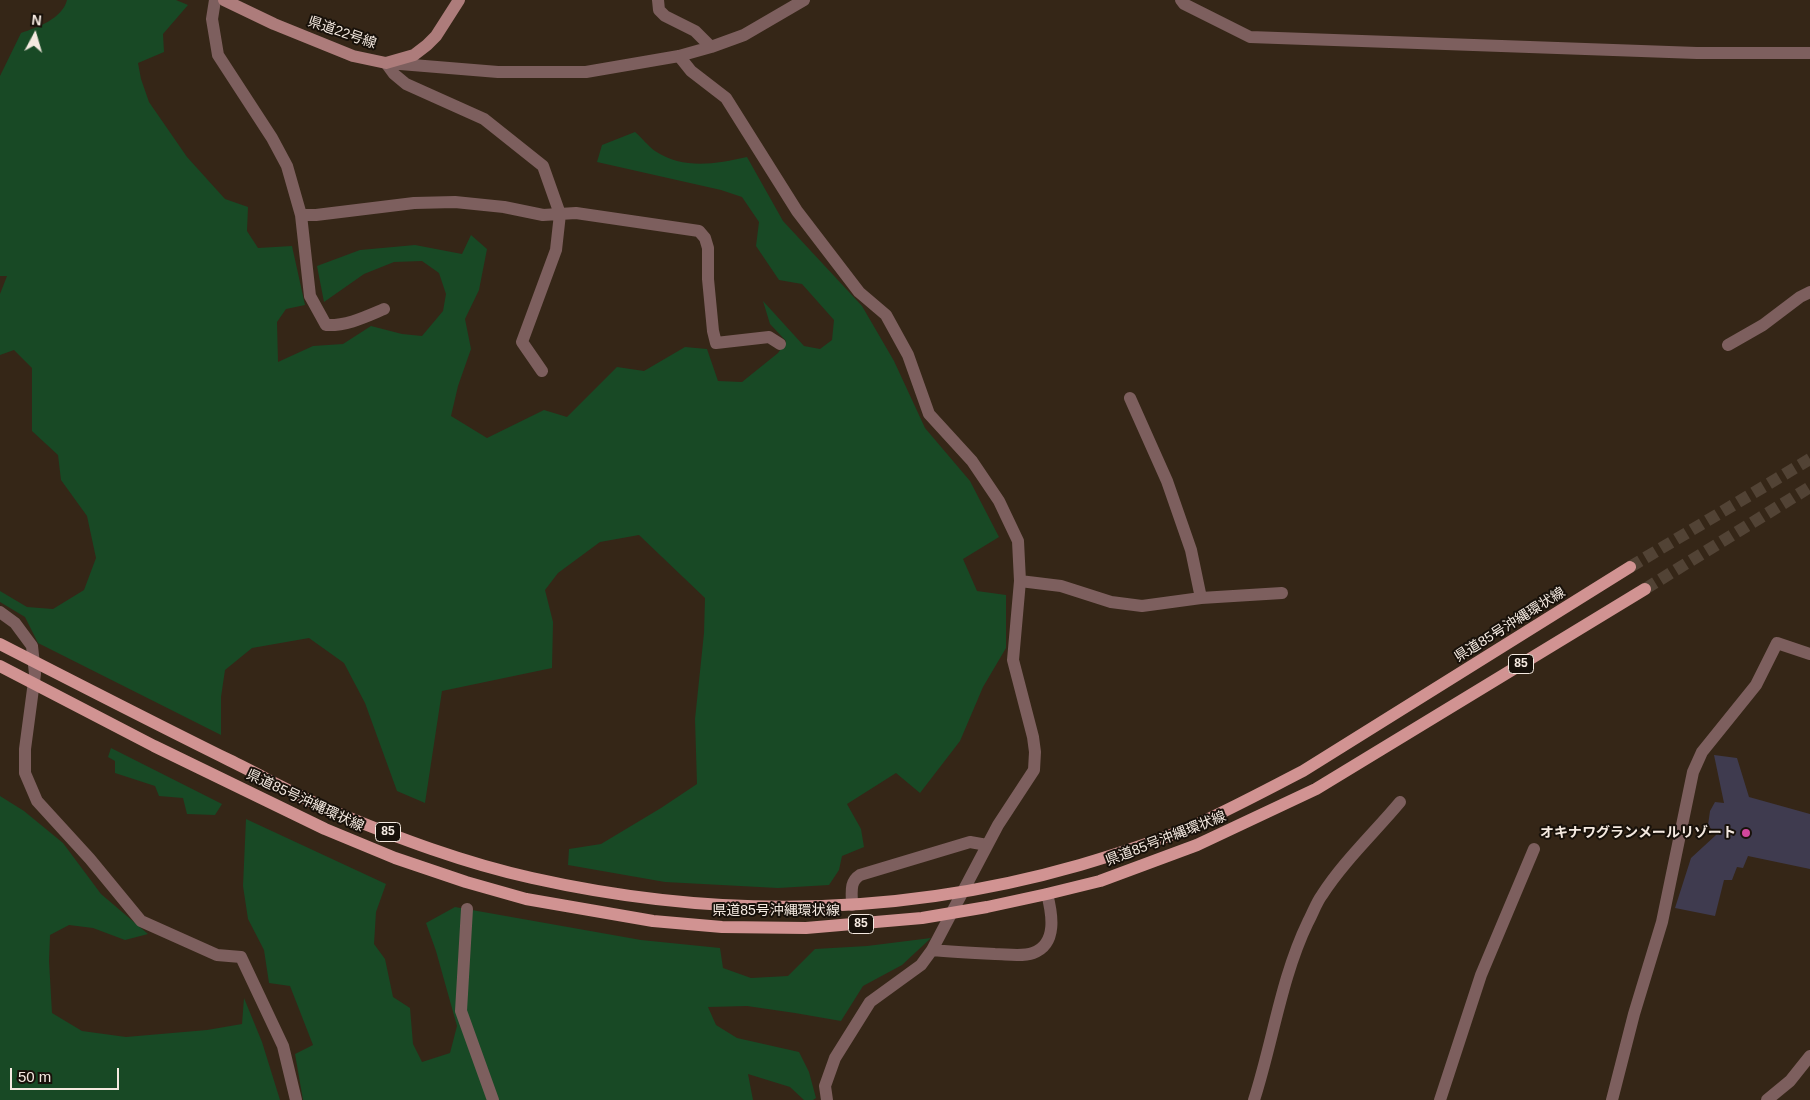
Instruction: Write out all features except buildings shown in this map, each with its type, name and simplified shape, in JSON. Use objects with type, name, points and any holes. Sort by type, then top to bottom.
[{"type":"main road","name":"県道22号線","points":[[224,0],[274,24],[353,56],[386,63],[414,55],[427,45],[436,36],[459,0]]},
{"type":"main road","name":"県道85号沖縄環状線","points":[[0,644],[331,810],[467,860],[530,878],[656,900],[722,906],[809,908],[918,899],[985,888],[1075,866],[1145,844],[1190,827],[1248,800],[1303,771],[1630,567]]},
{"type":"main road","name":"県道85号沖縄環状線","points":[[0,666],[154,746],[325,829],[395,858],[466,882],[526,899],[653,921],[722,927],[764,928],[857,925],[922,918],[987,907],[1066,890],[1100,881],[1206,842],[1316,789],[1645,589]]},
{"type":"street","points":[[215,0],[212,19],[218,55],[272,138],[286,166],[301,215],[310,296],[326,325],[337,326],[355,322],[384,309]]},
{"type":"street","points":[[658,0],[659,10],[665,16],[695,31],[710,47]]},
{"type":"street","points":[[386,63],[498,72],[586,72],[679,56],[710,47],[744,35],[804,0]]},
{"type":"street","points":[[1181,0],[1184,4],[1250,37],[1697,53],[1810,53]]},
{"type":"street","points":[[679,56],[692,71],[726,98],[797,212],[859,292],[886,315],[908,355],[929,414],[972,461],[999,501],[1018,541],[1020,581],[1013,660],[1033,737],[1035,752],[1034,770],[988,845],[932,950],[921,965],[870,1002],[835,1058],[825,1086],[827,1100]]},
{"type":"street","points":[[386,63],[394,74],[406,84],[484,119],[543,166],[560,214],[556,250],[522,342],[542,370]]},
{"type":"street","points":[[301,215],[316,215],[414,203],[455,202],[504,207],[543,214],[576,213],[698,231],[705,238],[708,248],[708,279],[716,343],[769,337],[780,344]]},
{"type":"street","points":[[1728,345],[1763,325],[1800,297],[1810,292]]},
{"type":"street","points":[[1130,398],[1167,481],[1191,550],[1201,598]]},
{"type":"street","points":[[1020,581],[1061,586],[1111,602],[1142,606],[1201,598],[1282,593]]},
{"type":"street","points":[[0,612],[15,623],[32,646],[35,674],[25,750],[25,773],[37,801],[90,859],[141,921],[217,955],[241,957],[283,1046],[296,1100]]},
{"type":"street","points":[[1612,1100],[1634,1014],[1662,922],[1693,772],[1702,752],[1756,685],[1777,643],[1810,654]]},
{"type":"street","points":[[1254,1100],[1296,947],[1321,896],[1332,880],[1400,802]]},
{"type":"street","points":[[852,905],[852,883],[854,878],[860,875],[970,842],[988,845]]},
{"type":"street","points":[[1440,1100],[1481,975],[1534,850]]},
{"type":"street","points":[[932,950],[972,954],[1034,953],[1050,937],[1052,923],[1047,894]]},
{"type":"street","points":[[467,909],[461,1012],[493,1100]]},
{"type":"street","points":[[1767,1100],[1790,1080],[1810,1056]]},
{"type":"green space","points":[[67,0],[176,0],[188,5],[163,34],[164,52],[138,63],[141,79],[149,102],[187,157],[225,199],[248,207],[247,231],[258,248],[292,246],[305,305],[286,309],[277,322],[278,362],[313,346],[343,344],[371,326],[402,334],[422,336],[443,311],[446,294],[439,273],[422,261],[394,262],[364,274],[324,302],[317,266],[360,250],[415,245],[462,254],[471,235],[487,249],[479,290],[465,319],[471,349],[458,386],[451,416],[487,438],[544,410],[567,417],[617,367],[644,371],[685,347],[707,349],[718,381],[742,382],[778,353],[786,341],[770,324],[763,301],[804,346],[820,349],[832,340],[834,320],[802,284],[779,280],[756,246],[759,222],[742,197],[721,190],[597,162],[602,145],[635,132],[655,151],[677,161],[700,164],[747,157],[783,221],[862,306],[894,361],[925,428],[970,481],[999,537],[963,559],[977,591],[1006,595],[1006,648],[983,687],[960,741],[920,793],[896,773],[847,804],[861,829],[864,847],[842,856],[839,870],[829,885],[778,888],[665,882],[568,865],[569,849],[601,844],[697,784],[695,719],[704,633],[705,598],[639,535],[600,542],[558,573],[545,590],[553,622],[552,668],[442,691],[425,803],[397,791],[365,703],[344,663],[309,638],[252,648],[225,670],[221,697],[221,735],[38,643],[25,617],[0,602],[0,591],[27,607],[53,609],[84,590],[96,558],[87,516],[61,480],[58,455],[32,431],[32,368],[14,350],[0,355],[0,294],[7,276],[0,276],[0,76],[21,33],[42,25],[55,17],[64,7]]},
{"type":"green space","points":[[111,748],[222,804],[215,815],[187,814],[183,798],[159,796],[155,786],[115,773],[115,761],[108,757]]},
{"type":"green space","points":[[0,796],[24,811],[63,843],[101,894],[148,934],[125,940],[93,928],[69,925],[50,935],[49,961],[52,1013],[82,1031],[126,1037],[207,1030],[242,1024],[244,998],[262,1042],[280,1100],[0,1100]]},
{"type":"green space","points":[[246,819],[386,884],[376,912],[374,944],[385,959],[393,997],[410,1008],[413,1044],[422,1062],[450,1053],[457,1026],[436,951],[426,923],[455,907],[641,940],[720,948],[723,968],[751,978],[788,976],[815,949],[867,946],[931,938],[902,965],[863,986],[841,1021],[747,1006],[708,1007],[716,1025],[737,1038],[799,1052],[809,1072],[816,1098],[813,1100],[804,1100],[790,1087],[748,1074],[753,1100],[303,1100],[295,1054],[313,1045],[290,986],[269,983],[264,950],[248,919],[243,886]]},
{"type":"tunnel","points":[[1630,567],[1810,459]]},
{"type":"tunnel","points":[[1645,589],[1810,487]]},
{"type":"place","name":"オキナワグランメールリゾート","points":[[1746,833]]}]
